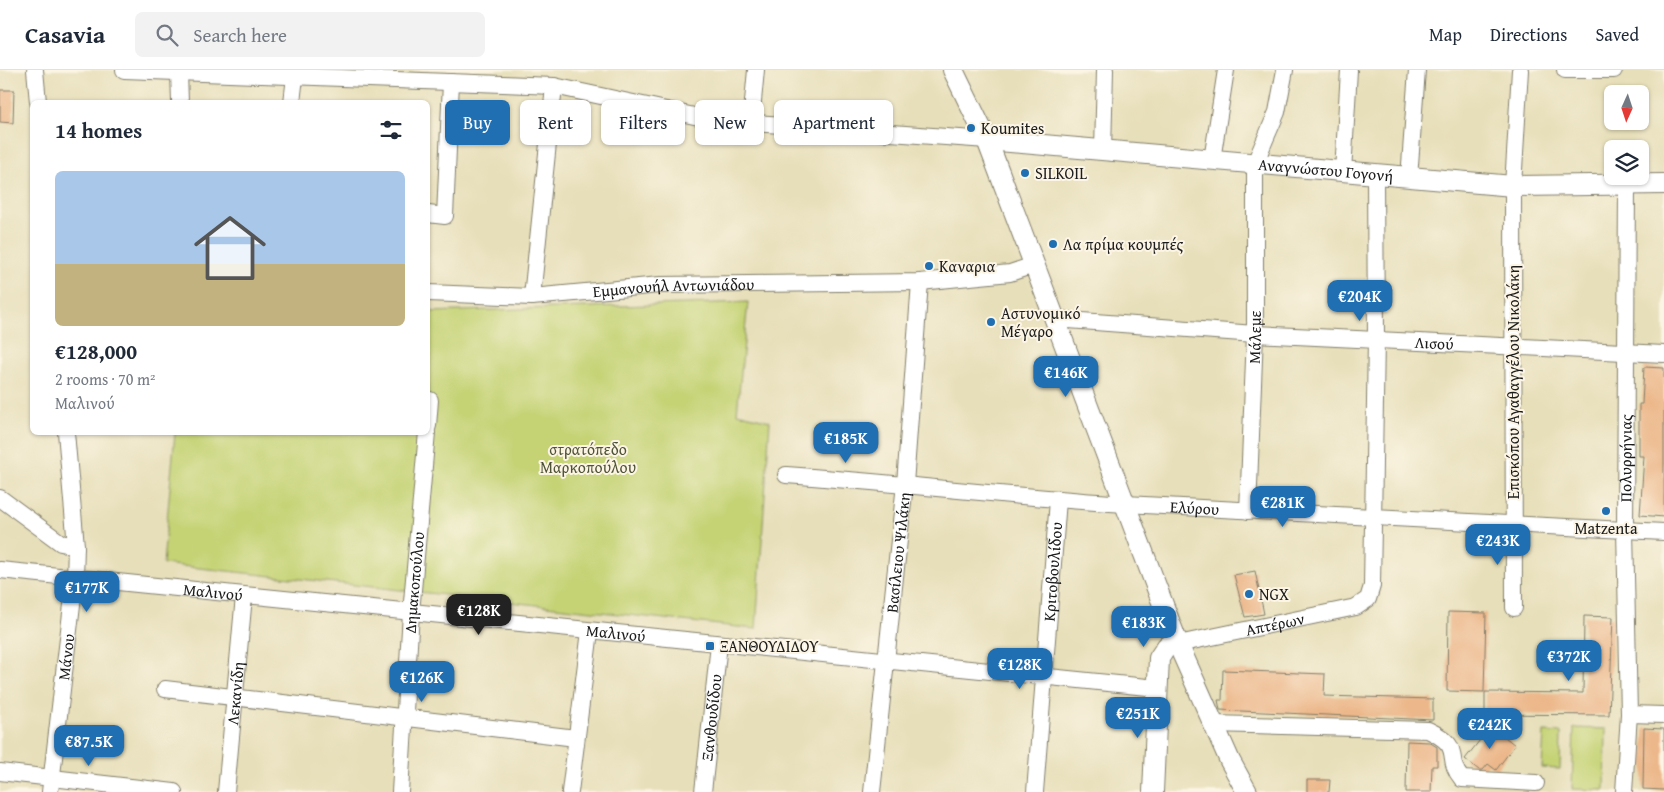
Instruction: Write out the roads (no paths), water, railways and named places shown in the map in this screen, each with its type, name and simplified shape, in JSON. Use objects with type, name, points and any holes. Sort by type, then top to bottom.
[{"type":"main road","points":[[953,70],[987,140],[1178,644],[1213,724],[1247,792]]},
{"type":"main road","name":"Αναγνώστου Γογονή","points":[[987,140],[1512,186],[1627,185]]},
{"type":"main road","name":"Αναγνώστου Γογονή","points":[[1649,184],[1664,184]]},
{"type":"main road","points":[[1153,792],[1159,658],[1167,646],[1178,644]]},
{"type":"street","points":[[36,70],[38,100]]},
{"type":"street","points":[[124,70],[554,86],[695,116]]},
{"type":"street","points":[[753,100],[756,70]]},
{"type":"street","points":[[1102,151],[1106,70]]},
{"type":"street","points":[[1212,160],[1226,70]]},
{"type":"street","points":[[1255,163],[1278,112],[1285,70]]},
{"type":"street","points":[[1343,172],[1350,70]]},
{"type":"street","points":[[1409,178],[1417,70]]},
{"type":"street","name":"Επισκόπου Αγαθαγγέλου Νικολάκη","points":[[1514,608],[1512,186],[1520,70]]},
{"type":"street","points":[[1565,70],[1614,70]]},
{"type":"street","points":[[179,72],[180,100]]},
{"type":"street","points":[[285,75],[291,100]]},
{"type":"street","points":[[430,214],[445,216],[451,82]]},
{"type":"street","points":[[532,296],[554,86]]},
{"type":"street","points":[[764,123],[987,140]]},
{"type":"street","name":"Μάλεμε","points":[[1248,511],[1255,334],[1255,163]]},
{"type":"street","points":[[1372,517],[1376,338],[1375,175]]},
{"type":"street","name":"Πολυρρήνιας","points":[[1624,792],[1629,714],[1624,530],[1627,185]]},
{"type":"street","name":"Εμμανουήλ Αντωνιάδου","points":[[430,293],[532,296],[660,285],[920,282],[1010,273],[1034,266]]},
{"type":"street","name":"Βασίλειου Ψιλάκη","points":[[872,792],[905,484],[920,282]]},
{"type":"street","name":"Λισού","points":[[1055,319],[1255,334],[1376,338],[1664,354]]},
{"type":"street","name":"Μάνου","points":[[50,785],[75,579],[76,546],[66,435]]},
{"type":"street","name":"Δημακοπούλου","points":[[400,792],[411,613],[427,435]]},
{"type":"street","name":"Ελύρου","points":[[786,475],[905,484],[1058,500],[1664,532]]},
{"type":"street","points":[[0,498],[61,543],[76,546]]},
{"type":"street","name":"Κριτοβουλίδου","points":[[1035,792],[1058,500]]},
{"type":"street","name":"Απτέρων","points":[[1178,644],[1356,607],[1368,599],[1372,586],[1372,517]]},
{"type":"street","name":"Μαλινού","points":[[0,570],[1157,688]]},
{"type":"street","name":"Λεκανίδη","points":[[226,792],[244,596]]},
{"type":"street","points":[[570,792],[590,631]]},
{"type":"street","name":"Ξανθουδίδου","points":[[703,792],[719,644]]},
{"type":"street","points":[[165,689],[576,738]]},
{"type":"street","points":[[1629,714],[1664,715]]},
{"type":"street","points":[[1213,724],[1428,730],[1443,737],[1452,748],[1455,771],[1462,779],[1536,783]]},
{"type":"street","points":[[0,772],[50,785],[174,792]]},
{"type":"place","name":"Koumites","points":[[971,128]]},
{"type":"place","name":"SILKOIL","points":[[1025,173]]},
{"type":"place","name":"Λα πρίμα κουμπές","points":[[1053,244]]},
{"type":"place","name":"Καναρια","points":[[929,266]]},
{"type":"place","name":"Αστυνομικό Μέγαρο","points":[[991,322]]},
{"type":"place","name":"Matzenta","points":[[1606,511]]},
{"type":"place","name":"NGX","points":[[1249,594]]},
{"type":"place","name":"ΞΑΝΘΟΥΔΙΔΟΥ","points":[[710,646]]},
{"type":"park label","name":"στρατόπεδο Μαρκοπούλου","points":[[588,458]]}]
